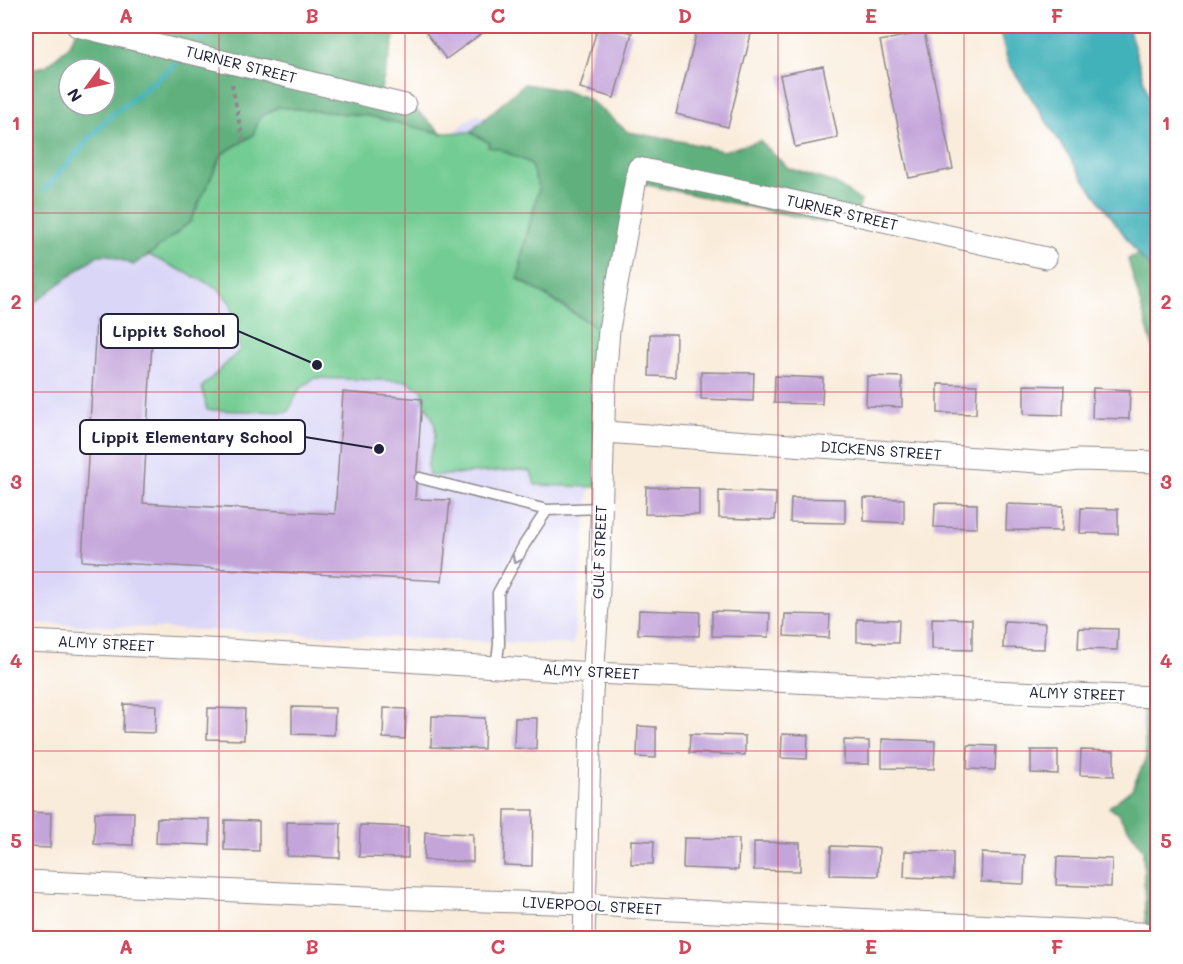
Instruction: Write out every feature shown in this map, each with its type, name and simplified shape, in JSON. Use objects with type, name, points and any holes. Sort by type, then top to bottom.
[{"type":"street","name":"TURNER STREET","points":[[77,26],[405,105]]},
{"type":"street","name":"TURNER STREET","points":[[638,168],[857,214],[1046,258]]},
{"type":"street","name":"GULF STREET","points":[[584,939],[592,694],[600,590],[601,508],[609,329],[638,168]]},
{"type":"street","name":"DICKENS STREET","points":[[604,432],[1051,463],[1079,460],[1158,462]]},
{"type":"street","name":"ALMY STREET","points":[[26,641],[228,650],[594,673],[1158,697]]},
{"type":"street","name":"LIVERPOOL STREET","points":[[26,881],[388,898],[585,904],[1158,934]]},
{"type":"lane","points":[[420,478],[547,510],[601,508]]},
{"type":"lane","points":[[496,667],[499,645],[498,592],[547,510]]},
{"type":"path","points":[[231,77],[243,142]]},
{"type":"shaded area","points":[[476,115],[627,137],[573,645],[26,623],[26,471],[36,258],[449,135]]},
{"type":"green space","points":[[109,26],[397,26],[379,97],[409,104],[443,134],[369,116],[278,107],[260,117],[253,135],[222,154],[190,222],[149,255],[133,265],[109,255],[98,255],[26,309],[26,70],[46,66],[67,48],[78,28]]},
{"type":"green space","points":[[524,84],[562,90],[587,98],[628,132],[723,151],[760,141],[788,168],[834,183],[861,201],[854,225],[826,220],[826,223],[639,183],[607,334],[518,278],[539,188],[530,163],[499,149],[488,147],[490,143],[470,132]]},
{"type":"green space","points":[[278,107],[369,116],[443,133],[470,132],[490,143],[489,147],[499,148],[530,163],[539,188],[520,262],[522,263],[518,279],[607,334],[597,487],[535,485],[531,471],[516,470],[429,476],[428,464],[435,434],[434,422],[424,401],[423,390],[406,381],[314,378],[299,390],[288,412],[207,410],[202,387],[240,350],[231,304],[218,288],[149,255],[190,222],[222,154],[253,135],[260,117]]},
{"type":"green space","points":[[1157,247],[1157,362],[1128,259],[1148,248]]},
{"type":"green space","points":[[1157,692],[1157,934],[1146,932],[1143,849],[1118,814],[1109,807],[1132,789],[1146,758],[1142,693]]},
{"type":"water","points":[[998,26],[1128,26],[1157,125],[1157,273],[1140,257],[1079,172],[1008,62]]},
{"type":"building","points":[[421,26],[492,26],[446,59]]},
{"type":"building","points":[[598,26],[632,33],[614,98],[580,88]]},
{"type":"building","points":[[698,26],[753,26],[728,127],[676,114]]},
{"type":"building","points":[[924,32],[953,169],[909,178],[880,41]]},
{"type":"building","points":[[823,66],[838,138],[795,147],[780,75]]},
{"type":"building","points":[[96,321],[153,324],[143,503],[335,514],[343,392],[422,399],[415,499],[450,500],[442,581],[82,561]]},
{"type":"building","points":[[650,334],[676,334],[675,377],[649,376]]},
{"type":"building","points":[[701,372],[754,373],[753,401],[701,399]]},
{"type":"building","points":[[775,376],[823,378],[822,404],[774,403]]},
{"type":"building","points":[[867,376],[902,377],[902,407],[866,406]]},
{"type":"building","points":[[938,384],[977,385],[976,414],[938,413]]},
{"type":"building","points":[[1024,385],[1064,386],[1063,415],[1024,414]]},
{"type":"building","points":[[1093,388],[1130,390],[1129,419],[1092,418]]},
{"type":"building","points":[[646,487],[699,488],[699,515],[645,514]]},
{"type":"building","points":[[719,491],[776,493],[775,520],[719,518]]},
{"type":"building","points":[[791,498],[845,499],[845,523],[790,522]]},
{"type":"building","points":[[864,498],[904,499],[904,523],[864,521]]},
{"type":"building","points":[[935,503],[977,504],[977,528],[934,527]]},
{"type":"building","points":[[1007,504],[1063,506],[1062,531],[1006,530]]},
{"type":"building","points":[[1081,508],[1118,509],[1118,534],[1080,533]]},
{"type":"building","points":[[639,610],[700,612],[699,636],[638,634]]},
{"type":"building","points":[[712,611],[770,613],[769,637],[712,636]]},
{"type":"building","points":[[785,614],[830,615],[829,638],[784,636]]},
{"type":"building","points":[[932,618],[972,619],[972,650],[932,649]]},
{"type":"building","points":[[857,619],[899,620],[898,643],[857,642]]},
{"type":"building","points":[[1004,621],[1045,623],[1044,649],[1003,648]]},
{"type":"building","points":[[1079,628],[1118,629],[1117,650],[1078,649]]},
{"type":"building","points":[[124,704],[156,705],[155,733],[123,732]]},
{"type":"building","points":[[292,707],[335,708],[334,735],[292,734]]},
{"type":"building","points":[[208,708],[245,709],[244,740],[207,739]]},
{"type":"building","points":[[384,708],[406,709],[405,739],[383,738]]},
{"type":"building","points":[[432,716],[485,718],[484,749],[431,747]]},
{"type":"building","points":[[515,718],[537,718],[536,749],[514,748]]},
{"type":"building","points":[[638,726],[656,727],[656,758],[637,757]]},
{"type":"building","points":[[690,734],[745,736],[745,755],[689,753]]},
{"type":"building","points":[[782,734],[808,735],[807,759],[781,758]]},
{"type":"building","points":[[882,739],[935,741],[934,769],[882,768]]},
{"type":"building","points":[[844,740],[869,741],[869,764],[844,764]]},
{"type":"building","points":[[968,745],[996,746],[995,770],[967,769]]},
{"type":"building","points":[[1031,750],[1058,750],[1058,774],[1031,773]]},
{"type":"building","points":[[1081,750],[1114,751],[1114,776],[1080,775]]},
{"type":"building","points":[[505,810],[533,810],[532,866],[504,865]]},
{"type":"building","points":[[26,812],[51,813],[50,848],[26,847]]},
{"type":"building","points":[[95,812],[134,812],[133,845],[94,844]]},
{"type":"building","points":[[157,818],[210,819],[210,845],[156,843]]},
{"type":"building","points":[[225,820],[259,821],[259,851],[224,850]]},
{"type":"building","points":[[287,822],[341,823],[340,858],[287,856]]},
{"type":"building","points":[[360,825],[408,827],[408,858],[359,857]]},
{"type":"building","points":[[425,832],[473,834],[473,862],[424,860]]},
{"type":"building","points":[[684,838],[739,839],[738,870],[683,868]]},
{"type":"building","points":[[631,840],[654,841],[653,864],[631,864]]},
{"type":"building","points":[[754,842],[800,843],[800,871],[754,870]]},
{"type":"building","points":[[831,846],[879,848],[878,876],[830,875]]},
{"type":"building","points":[[905,851],[953,852],[953,879],[904,877]]},
{"type":"building","points":[[982,853],[1025,855],[1024,884],[981,882]]},
{"type":"building","points":[[1057,857],[1112,859],[1111,887],[1056,885]]},
{"type":"building","points":[[26,933],[47,934],[47,938],[26,938]]},
{"type":"waterway","points":[[201,39],[214,26]]},
{"type":"waterway","points":[[45,189],[106,120],[175,65]]},
{"type":"place","name":"Lippitt School","points":[[317,365]]},
{"type":"place","name":"Lippit Elementary School","points":[[379,449]]}]
